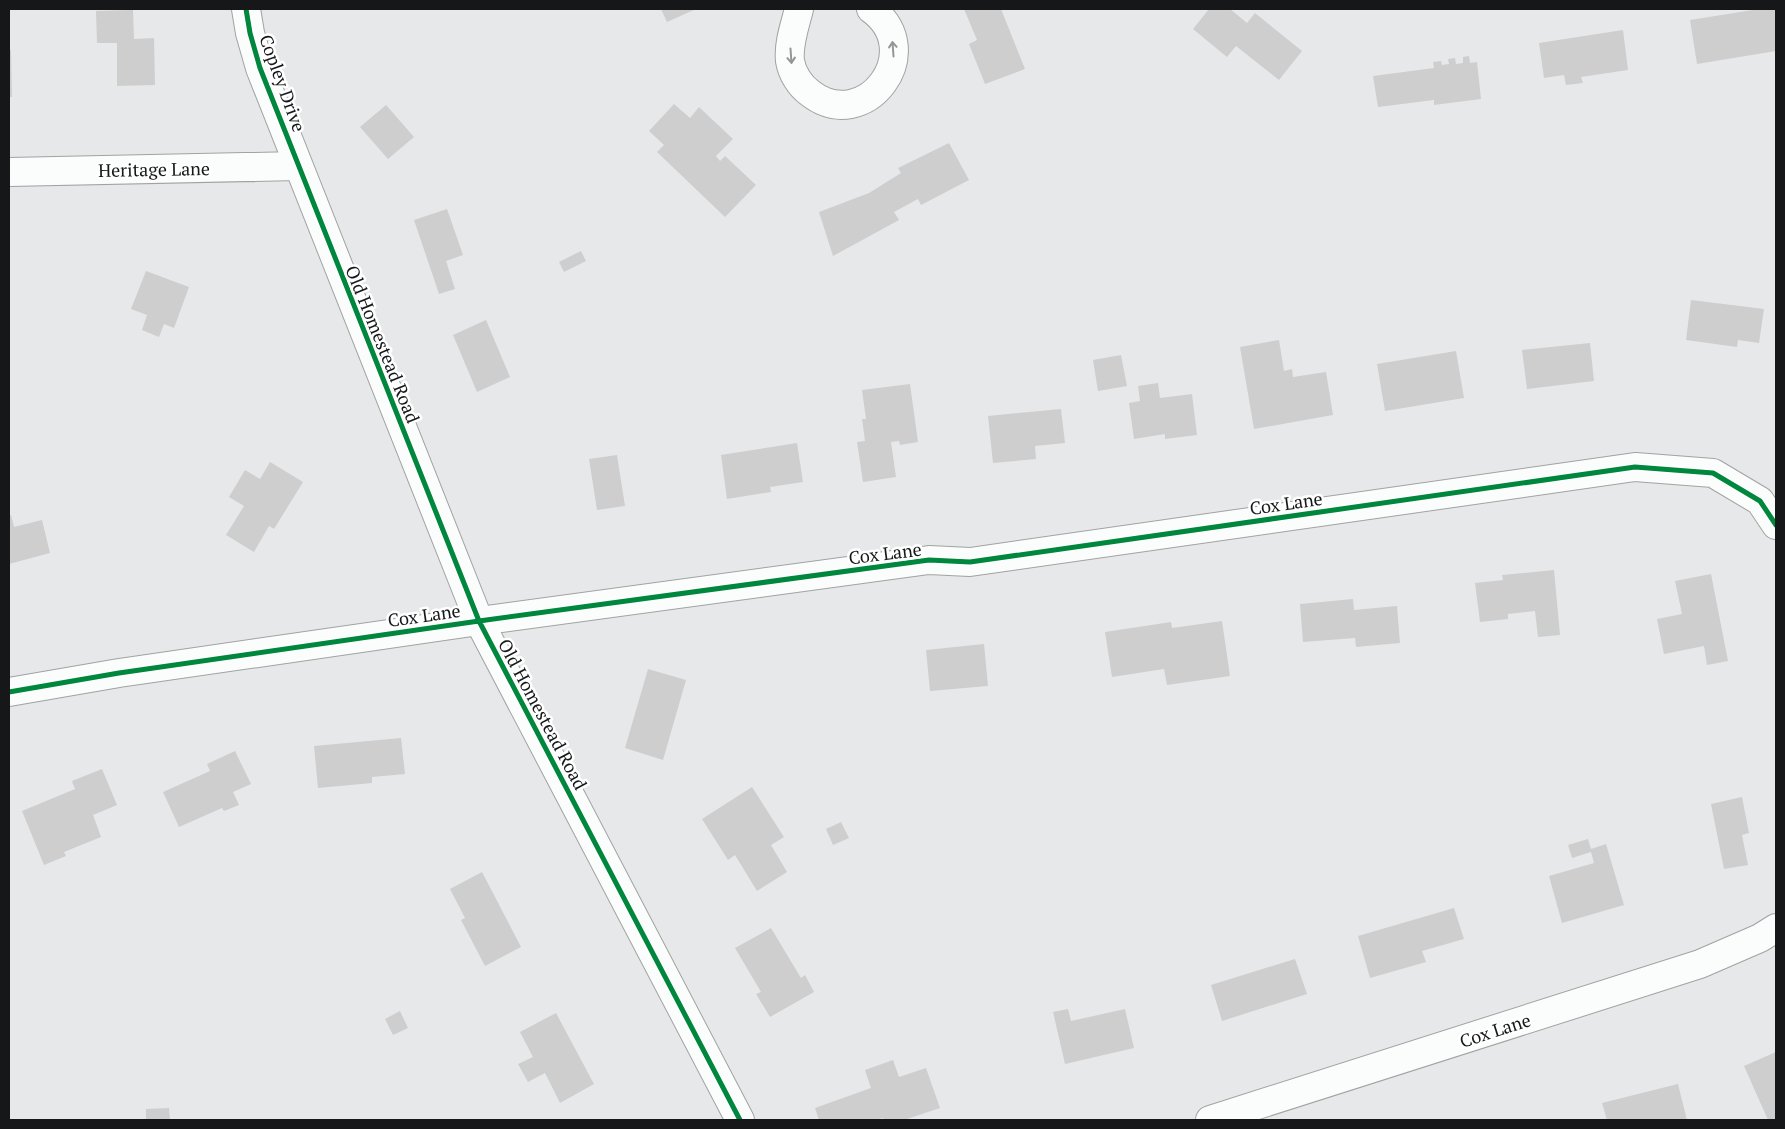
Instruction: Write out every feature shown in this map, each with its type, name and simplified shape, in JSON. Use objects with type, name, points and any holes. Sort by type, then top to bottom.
[{"type":"street","name":"Copley Drive","points":[[246,9],[250,33],[260,68],[298,166]]},
{"type":"street","points":[[799,9],[790,50],[790,62],[794,73],[807,91],[816,98],[839,104],[856,102],[871,95],[886,79],[891,69],[894,47],[892,36],[881,17],[871,9]]},
{"type":"street","name":"Heritage Lane","points":[[9,172],[298,166]]},
{"type":"street","name":"Old Homestead Road","points":[[298,166],[479,621],[740,1120]]},
{"type":"street","name":"Cox Lane","points":[[9,692],[119,673],[479,621],[930,560],[970,562],[1635,467],[1712,473],[1760,501],[1776,526]]},
{"type":"street","name":"Cox Lane","points":[[1210,1120],[1700,964],[1760,938],[1776,928]]},
{"type":"building","points":[[661,9],[696,9],[667,22]]},
{"type":"building","points":[[964,9],[1001,9],[1025,69],[985,84],[969,44],[977,40]]},
{"type":"building","points":[[1209,9],[1230,9],[1247,23],[1255,13],[1302,51],[1279,80],[1236,46],[1227,57],[1193,29]]},
{"type":"building","points":[[1759,9],[1776,9],[1776,51],[1697,64],[1690,20]]},
{"type":"building","points":[[133,10],[134,39],[154,38],[155,85],[117,86],[117,43],[97,43],[96,11]]},
{"type":"building","points":[[1623,30],[1628,70],[1581,77],[1583,83],[1566,85],[1564,75],[1544,78],[1539,43]]},
{"type":"building","points":[[9,50],[11,50],[12,97],[9,97]]},
{"type":"building","points":[[1469,56],[1470,63],[1477,62],[1481,99],[1434,105],[1434,100],[1378,107],[1373,76],[1434,68],[1433,62],[1441,61],[1442,65],[1449,64],[1448,59],[1455,58],[1456,64],[1463,63],[1463,57]]},
{"type":"building","points":[[674,104],[690,118],[699,107],[733,139],[716,156],[720,161],[725,156],[756,185],[725,217],[657,152],[664,145],[649,131]]},
{"type":"building","points":[[386,105],[414,137],[388,159],[360,127]]},
{"type":"building","points":[[949,143],[969,180],[921,205],[918,199],[894,212],[899,220],[833,256],[819,212],[869,193],[901,173],[898,168]]},
{"type":"building","points":[[447,209],[463,255],[446,261],[455,289],[439,294],[414,220]]},
{"type":"building","points":[[581,251],[586,261],[564,272],[559,262]]},
{"type":"building","points":[[146,271],[189,287],[174,328],[164,324],[159,337],[142,330],[147,315],[131,309]]},
{"type":"building","points":[[1691,300],[1764,309],[1759,343],[1738,340],[1737,347],[1686,340]]},
{"type":"building","points":[[486,320],[510,377],[477,392],[453,335]]},
{"type":"building","points":[[1279,340],[1284,371],[1292,369],[1293,377],[1326,372],[1333,415],[1254,429],[1240,347]]},
{"type":"building","points":[[1590,343],[1594,381],[1527,389],[1522,350]]},
{"type":"building","points":[[1456,351],[1464,398],[1385,411],[1377,364]]},
{"type":"building","points":[[1121,355],[1127,386],[1098,391],[1093,360]]},
{"type":"building","points":[[1158,383],[1160,398],[1192,394],[1197,435],[1165,439],[1165,434],[1134,439],[1129,403],[1140,401],[1138,386]]},
{"type":"building","points":[[910,384],[918,442],[900,445],[899,441],[891,442],[896,477],[863,482],[857,442],[865,441],[862,419],[866,419],[862,390]]},
{"type":"building","points":[[1061,409],[1065,443],[1035,446],[1036,459],[993,463],[988,416]]},
{"type":"building","points":[[797,443],[803,482],[770,487],[771,492],[727,499],[721,455]]},
{"type":"building","points":[[617,455],[625,506],[597,510],[589,459]]},
{"type":"building","points":[[270,462],[303,482],[274,529],[269,526],[254,552],[226,535],[244,506],[229,497],[245,470],[260,479]]},
{"type":"building","points":[[11,515],[14,527],[42,520],[50,553],[9,564],[9,516]]},
{"type":"building","points":[[1554,570],[1560,635],[1538,637],[1535,611],[1508,614],[1508,619],[1480,622],[1475,583],[1503,580],[1502,575]]},
{"type":"building","points":[[1711,574],[1728,661],[1707,665],[1704,646],[1664,654],[1657,619],[1682,614],[1675,581]]},
{"type":"building","points":[[1353,599],[1354,610],[1397,606],[1400,643],[1356,647],[1355,638],[1303,642],[1300,604]]},
{"type":"building","points":[[1222,621],[1230,676],[1167,685],[1164,669],[1112,677],[1105,632],[1171,622],[1172,628]]},
{"type":"building","points":[[984,644],[988,686],[930,691],[926,650]]},
{"type":"building","points":[[648,669],[686,680],[663,760],[625,748]]},
{"type":"building","points":[[401,738],[405,774],[372,777],[372,783],[318,788],[314,746]]},
{"type":"building","points":[[235,751],[251,784],[233,792],[239,805],[224,811],[222,808],[179,827],[163,792],[210,771],[207,764]]},
{"type":"building","points":[[102,769],[117,805],[93,815],[101,837],[64,852],[66,856],[44,865],[22,811],[75,789],[72,781]]},
{"type":"building","points":[[752,787],[784,837],[771,845],[787,872],[757,891],[735,855],[728,860],[702,819]]},
{"type":"building","points":[[1742,797],[1749,833],[1742,835],[1748,865],[1724,869],[1711,804]]},
{"type":"building","points":[[841,822],[849,838],[833,845],[826,829]]},
{"type":"building","points":[[1588,839],[1591,849],[1606,844],[1624,905],[1562,923],[1549,876],[1594,863],[1591,852],[1572,858],[1568,845]]},
{"type":"building","points":[[482,872],[521,947],[485,966],[461,920],[465,918],[450,889]]},
{"type":"building","points":[[1454,908],[1464,939],[1422,951],[1426,962],[1370,978],[1358,936]]},
{"type":"building","points":[[771,928],[801,978],[805,975],[814,992],[770,1017],[756,994],[761,992],[735,948]]},
{"type":"building","points":[[1295,959],[1307,994],[1222,1021],[1211,985]]},
{"type":"building","points":[[1068,1009],[1071,1021],[1125,1009],[1134,1048],[1065,1064],[1053,1012]]},
{"type":"building","points":[[400,1011],[408,1028],[393,1035],[385,1019]]},
{"type":"building","points":[[556,1013],[594,1084],[560,1103],[545,1073],[528,1082],[518,1064],[533,1057],[520,1032]]},
{"type":"building","points":[[1776,1052],[1776,1120],[1768,1120],[1744,1066]]},
{"type":"building","points":[[893,1060],[899,1077],[926,1068],[940,1108],[904,1120],[884,1120],[883,1118],[876,1120],[819,1120],[815,1108],[871,1088],[865,1070]]},
{"type":"building","points":[[1678,1084],[1687,1120],[1607,1120],[1602,1103]]},
{"type":"building","points":[[169,1108],[170,1120],[146,1120],[146,1109]]},
{"type":"cycle path","points":[[246,9],[250,33],[260,68],[479,621],[740,1120]]},
{"type":"cycle path","points":[[9,692],[119,673],[479,621],[929,560],[970,562],[1635,467],[1713,473],[1760,501],[1776,525]]}]
